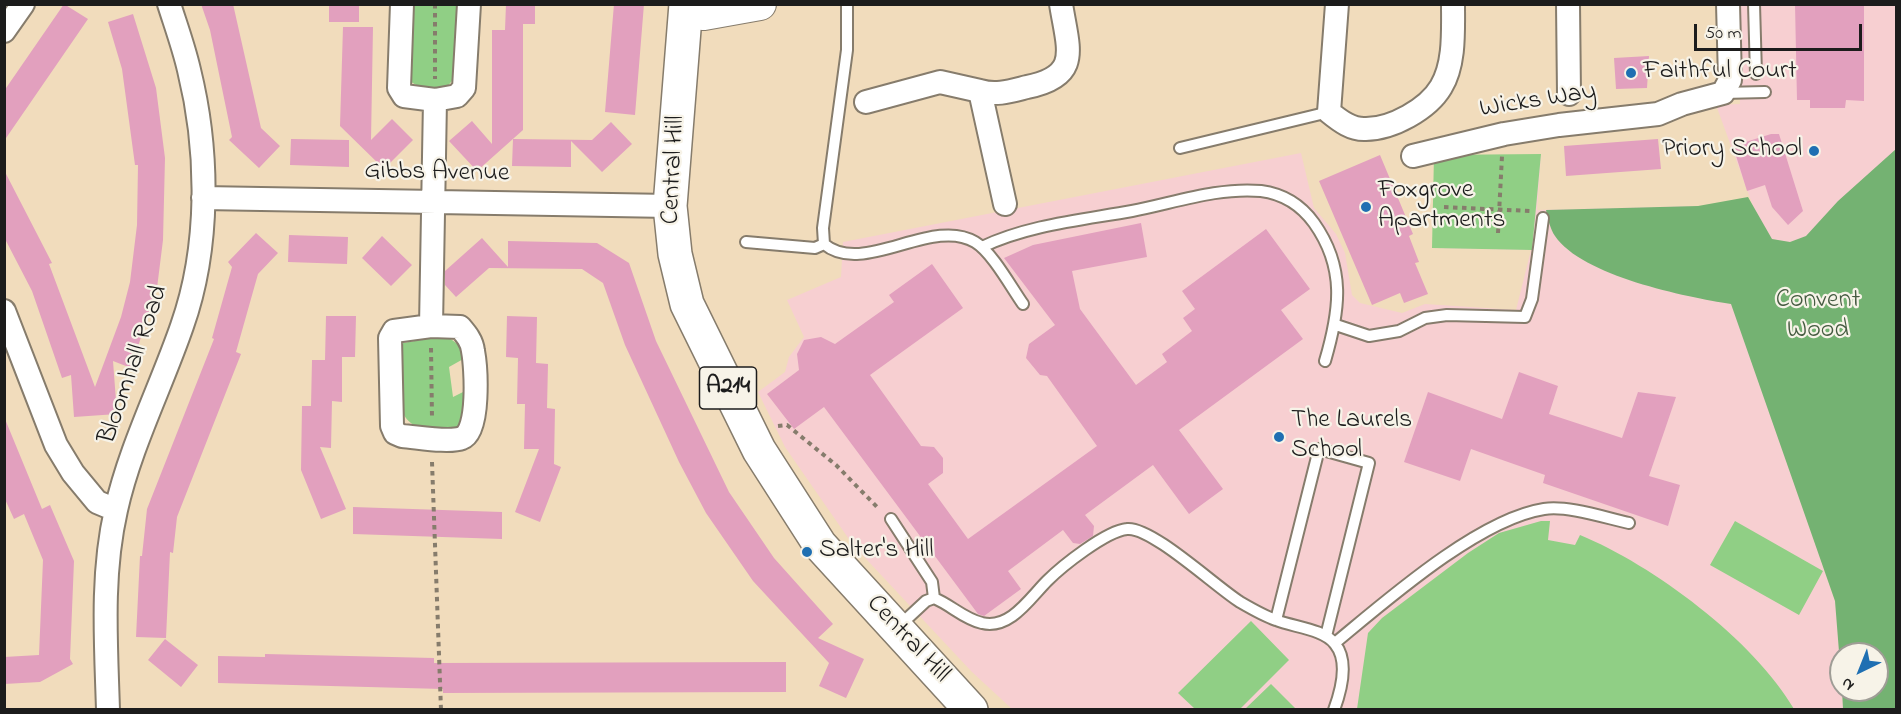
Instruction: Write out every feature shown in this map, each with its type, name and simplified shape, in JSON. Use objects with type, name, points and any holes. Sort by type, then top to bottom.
[{"type":"main road","name":"Central Hill","points":[[686,8],[670,206],[675,254],[687,304],[752,436],[820,545],[896,629],[958,705]]},
{"type":"street","points":[[4,31],[23,4]]},
{"type":"street","name":"Bloomhall Road","points":[[108,710],[105,594],[116,510],[135,449],[189,303],[199,250],[203,198],[199,123],[189,70],[169,4]]},
{"type":"street","points":[[402,4],[399,88],[404,96],[435,100],[458,96],[464,87],[469,4]]},
{"type":"street","points":[[686,8],[704,14],[760,4]]},
{"type":"street","points":[[866,102],[940,82],[993,95],[1049,83],[1059,75],[1069,57],[1061,4]]},
{"type":"street","points":[[1337,4],[1329,112],[1349,126],[1365,130],[1388,125],[1414,113],[1441,87],[1450,64],[1453,4]]},
{"type":"street","points":[[1568,4],[1569,94]]},
{"type":"street","points":[[1723,93],[1730,80],[1728,4]]},
{"type":"street","points":[[980,91],[1005,204]]},
{"type":"street","name":"Wicks Way","points":[[1413,156],[1504,134],[1559,125],[1658,114],[1682,104],[1723,93]]},
{"type":"street","points":[[431,326],[435,202],[435,100]]},
{"type":"street","name":"Gibbs Avenue","points":[[203,198],[670,206]]},
{"type":"street","points":[[4,311],[56,445],[73,473],[97,502],[116,510]]},
{"type":"street","points":[[431,326],[460,327],[469,338],[473,350],[475,421],[470,433],[461,439],[402,436],[395,433],[392,426],[390,338],[394,331],[404,328],[431,326]]},
{"type":"lane","points":[[824,244],[823,228],[847,50],[847,4]]},
{"type":"lane","points":[[1754,4],[1756,74]]},
{"type":"lane","points":[[1723,93],[1765,92]]},
{"type":"lane","points":[[1180,148],[1329,112]]},
{"type":"lane","points":[[982,247],[1000,239],[1038,229],[1217,192],[1261,191],[1277,194],[1297,203],[1311,219],[1334,257],[1338,288],[1336,325],[1325,361]]},
{"type":"lane","points":[[1336,325],[1370,336],[1399,331],[1425,318],[1447,315],[1525,317],[1532,299],[1543,219]]},
{"type":"lane","points":[[824,244],[843,254],[856,254],[918,240],[961,236],[982,247],[1023,304]]},
{"type":"lane","points":[[746,242],[815,248],[824,244]]},
{"type":"lane","points":[[1276,620],[1319,449],[1369,463],[1326,636]]},
{"type":"lane","points":[[1335,643],[1400,591],[1488,528],[1499,523],[1546,508],[1586,513],[1629,523]]},
{"type":"lane","points":[[891,519],[932,582],[934,598]]},
{"type":"lane","points":[[896,629],[926,601],[934,598],[982,623],[1003,622],[1076,558],[1116,532],[1134,528],[1158,540],[1238,601],[1276,620],[1326,636],[1335,643],[1341,655],[1343,674],[1334,710]]},
{"type":"path","points":[[435,4],[435,100]]},
{"type":"path","points":[[1498,233],[1502,156]]},
{"type":"path","points":[[1444,207],[1536,211],[1543,219]]},
{"type":"path","points":[[431,326],[432,507],[441,710]]},
{"type":"path","points":[[752,436],[774,426],[787,426],[836,465],[891,519]]},
{"type":"shaded area","name":"Priory School","points":[[1739,5],[1896,5],[1896,218],[1777,246],[1761,228],[1716,105],[1740,104]]},
{"type":"shaded area","name":"The Laurels School","points":[[1301,153],[1314,208],[1336,234],[1345,253],[1352,295],[1360,303],[1402,313],[1425,304],[1516,310],[1531,250],[1432,248],[1541,154],[1537,210],[1698,206],[1835,601],[1840,642],[1829,642],[1829,702],[1860,702],[1862,709],[1012,709],[972,672],[853,545],[785,447],[758,392],[785,372],[789,357],[804,337],[787,300],[841,277],[843,242]]},
{"type":"green space","points":[[408,5],[456,5],[459,56],[452,81],[445,87],[435,89],[424,87],[409,80]]},
{"type":"green space","name":"Convent Wood","points":[[1896,149],[1896,709],[1843,709],[1843,702],[1889,702],[1889,642],[1838,642],[1835,601],[1731,304],[1663,290],[1588,263],[1568,250],[1555,236],[1546,210],[1698,206],[1748,197],[1772,239],[1790,242],[1806,236],[1838,201]]},
{"type":"green space","points":[[1541,154],[1532,250],[1432,248],[1434,155]]},
{"type":"green space","points":[[443,336],[457,344],[465,358],[449,367],[453,397],[467,390],[464,431],[421,428],[411,423],[404,415],[400,405],[397,382],[398,348],[403,343]]},
{"type":"green space","points":[[1541,521],[1550,521],[1548,540],[1575,545],[1580,535],[1639,565],[1699,607],[1754,657],[1794,709],[1357,709],[1368,633],[1382,618],[1468,553],[1499,533]]},
{"type":"green space","points":[[1735,521],[1823,571],[1799,615],[1710,565]]},
{"type":"green space","points":[[1251,621],[1289,660],[1240,709],[1195,709],[1178,693]]},
{"type":"green space","points":[[1271,684],[1296,709],[1245,709]]},
{"type":"building","points":[[64,4],[88,19],[4,141],[4,91]]},
{"type":"building","points":[[201,4],[233,4],[261,128],[280,146],[259,168],[229,140],[232,137],[210,30]]},
{"type":"building","points":[[329,4],[359,4],[359,22],[329,22]]},
{"type":"building","points":[[506,4],[535,4],[535,24],[523,24],[523,130],[477,171],[449,141],[472,121],[492,144],[492,30],[505,30]]},
{"type":"building","points":[[614,4],[644,4],[635,115],[605,112]]},
{"type":"building","points":[[1795,4],[1864,4],[1864,101],[1846,100],[1845,108],[1810,108],[1810,100],[1797,100]]},
{"type":"building","points":[[133,14],[156,88],[165,158],[163,240],[157,288],[131,368],[113,361],[117,414],[74,417],[71,375],[62,378],[32,291],[4,237],[4,170],[52,263],[49,264],[95,387],[121,317],[130,282],[137,225],[138,165],[135,165],[122,69],[108,22]]},
{"type":"building","points":[[343,27],[373,27],[371,140],[392,119],[413,140],[384,169],[340,126]]},
{"type":"building","name":"Faithful Court","points":[[1649,56],[1647,88],[1616,89],[1614,58]]},
{"type":"building","points":[[611,122],[632,144],[602,172],[571,141],[571,167],[512,166],[513,139],[592,140]]},
{"type":"building","points":[[1771,134],[1779,134],[1803,211],[1788,225],[1772,207],[1765,185],[1747,191],[1733,146]]},
{"type":"building","points":[[291,139],[349,140],[349,167],[290,165]]},
{"type":"building","points":[[1658,139],[1661,169],[1566,176],[1564,146]]},
{"type":"building","name":"Foxgrove Apartments","points":[[1380,155],[1413,234],[1409,236],[1419,262],[1415,263],[1428,294],[1404,303],[1400,293],[1372,305],[1319,181]]},
{"type":"building","points":[[1141,223],[1147,257],[1072,271],[1080,309],[1136,385],[1167,362],[1162,354],[1192,331],[1183,318],[1195,309],[1182,291],[1266,229],[1310,289],[1281,310],[1303,339],[1179,430],[1223,489],[1189,514],[1153,465],[1085,515],[1094,526],[1093,536],[1080,544],[1073,543],[1063,530],[1008,571],[1021,589],[984,616],[978,614],[824,407],[794,429],[767,394],[799,370],[797,354],[804,340],[821,337],[835,344],[894,302],[889,295],[932,264],[963,308],[870,375],[921,446],[934,447],[943,458],[943,473],[928,484],[968,539],[1097,446],[1047,376],[1040,375],[1026,358],[1029,344],[1055,325],[1004,258],[1033,245]]},
{"type":"building","points":[[256,233],[278,253],[258,274],[236,352],[241,354],[177,517],[173,553],[170,552],[166,638],[136,637],[140,556],[142,556],[147,509],[214,339],[212,338],[232,267],[228,262]]},
{"type":"building","points":[[289,235],[348,237],[347,264],[288,262]]},
{"type":"building","points":[[382,236],[412,265],[391,286],[362,258]]},
{"type":"building","points":[[482,238],[508,267],[508,241],[597,243],[629,263],[656,341],[729,492],[774,558],[833,624],[818,638],[864,659],[846,698],[819,686],[829,663],[753,581],[706,513],[679,462],[625,345],[603,283],[582,269],[489,268],[456,297],[445,285],[445,271]]},
{"type":"building","points":[[326,316],[356,316],[355,357],[342,357],[342,402],[332,401],[331,448],[320,447],[346,509],[321,519],[301,470],[302,406],[311,406],[312,360],[325,360]]},
{"type":"building","points":[[507,316],[537,317],[536,363],[548,364],[547,408],[555,409],[554,464],[561,467],[540,522],[515,512],[539,449],[524,449],[525,404],[517,404],[518,358],[506,357]]},
{"type":"building","points":[[1519,372],[1558,386],[1549,414],[1622,438],[1638,392],[1676,397],[1649,476],[1680,485],[1668,526],[1543,483],[1545,475],[1471,449],[1460,481],[1404,462],[1428,392],[1502,419]]},
{"type":"building","points":[[5,419],[42,509],[50,505],[74,561],[70,659],[73,664],[40,682],[4,684],[4,657],[39,655],[43,560],[24,514],[14,519],[4,497]]},
{"type":"building","points":[[353,507],[502,512],[502,539],[353,534]]},
{"type":"building","points":[[165,639],[198,665],[181,687],[148,660]]},
{"type":"building","points":[[265,654],[434,658],[434,663],[786,662],[786,692],[443,693],[443,689],[218,683],[218,656],[265,657]]},
{"type":"place","name":"Faithful Court","points":[[1631,73]]},
{"type":"place","name":"Priory School","points":[[1814,151]]},
{"type":"place","name":"Foxgrove Apartments","points":[[1366,207]]},
{"type":"place","name":"The Laurels School","points":[[1279,437]]},
{"type":"place","name":"Salter's Hill","points":[[807,552]]}]
